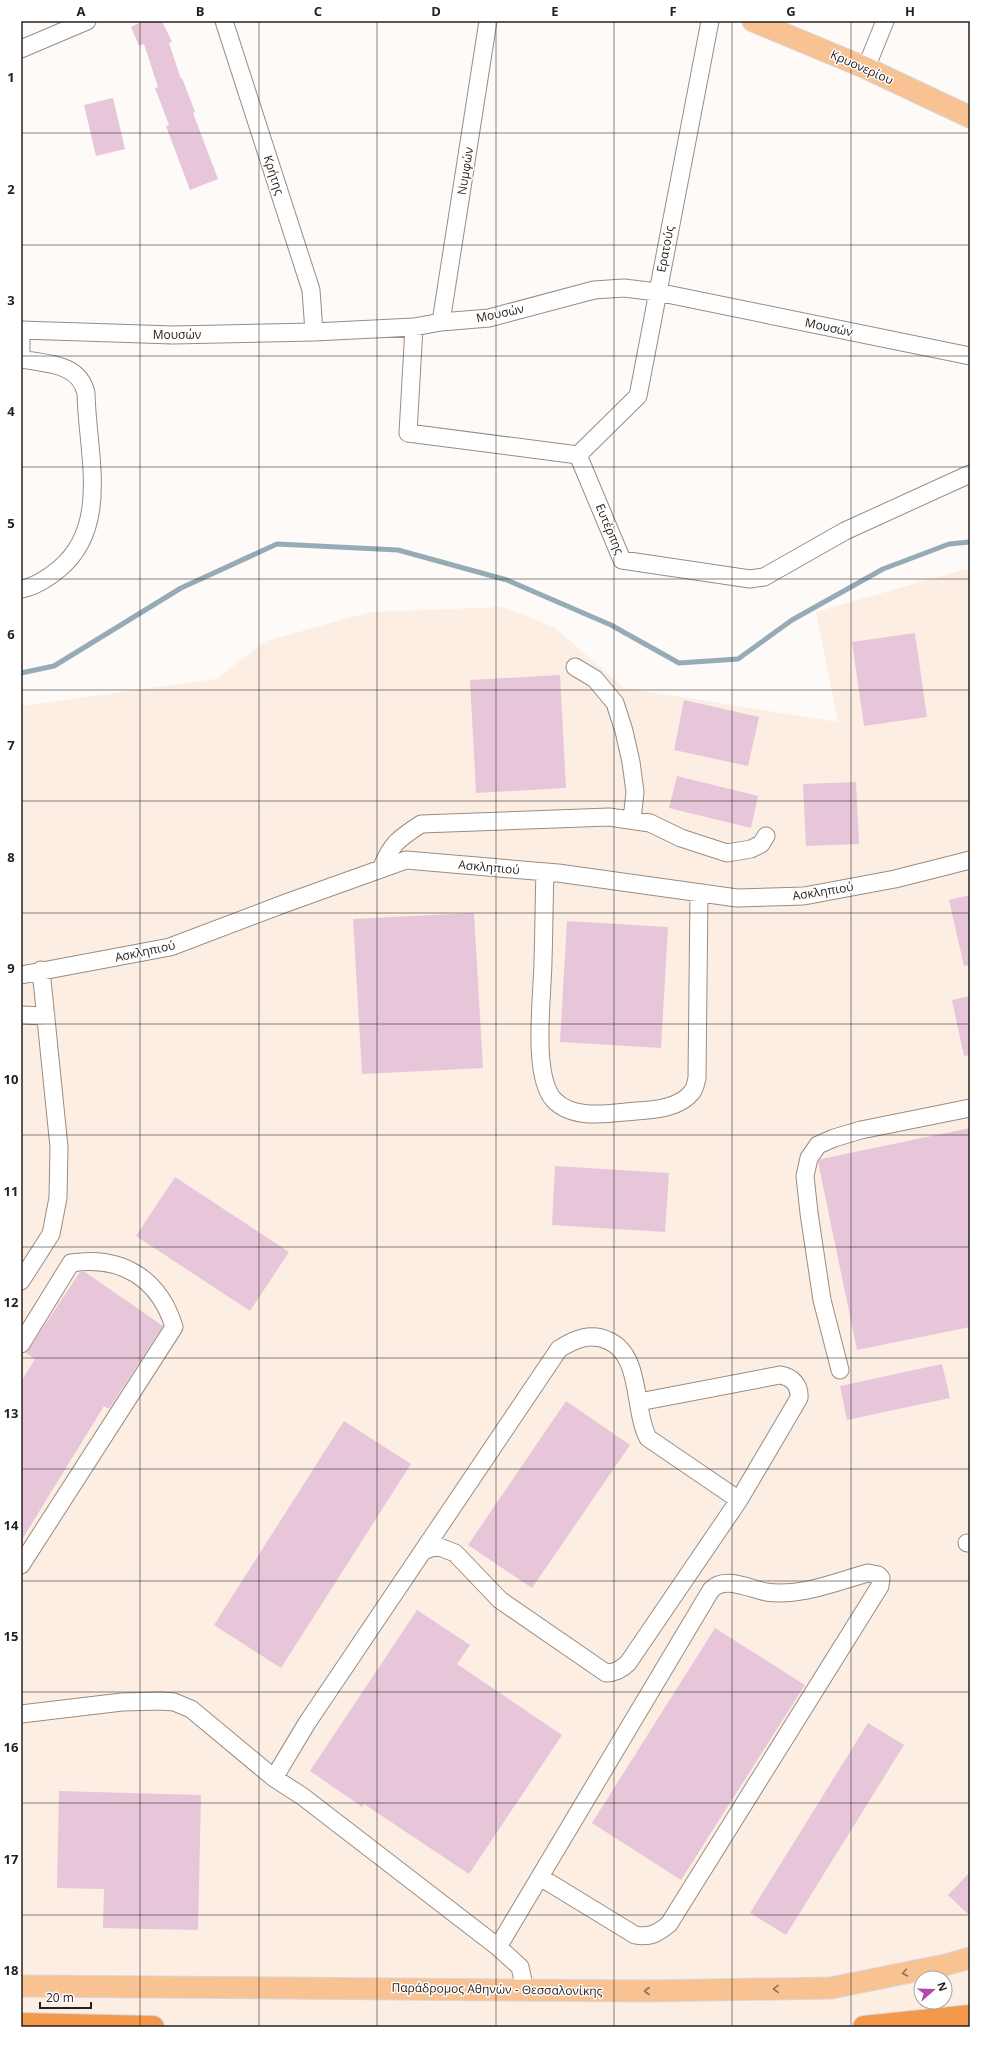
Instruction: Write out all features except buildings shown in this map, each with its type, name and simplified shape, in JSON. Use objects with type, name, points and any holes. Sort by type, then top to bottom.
[{"type":"highway","points":[[864,2027],[970,2016]]},
{"type":"highway","points":[[21,2024],[153,2027]]},
{"type":"main road","name":"Κρυονερίου","points":[[753,21],[866,68],[970,116]]},
{"type":"main road","name":"Παράδρομος Αθηνών - Θεσσαλονίκης","points":[[21,1986],[649,1991],[831,1988],[945,1965],[970,1958]]},
{"type":"street","points":[[21,49],[87,21]]},
{"type":"street","name":"Κρήτης","points":[[224,21],[311,290],[314,332]]},
{"type":"street","name":"Νυμφών","points":[[441,322],[488,21]]},
{"type":"street","name":"Ερατούς","points":[[578,455],[638,396],[710,21]]},
{"type":"street","points":[[866,68],[885,21]]},
{"type":"street","name":"Μουσών","points":[[21,330],[173,335],[314,332],[414,327],[441,322],[489,318],[594,290],[624,288],[657,292],[970,356]]},
{"type":"street","points":[[414,327],[408,432],[578,455]]},
{"type":"street","points":[[21,340],[21,359],[67,368],[82,380],[86,393],[93,498],[92,511],[86,530],[70,558],[52,575],[21,589]]},
{"type":"street","name":"Ευτέρπης","points":[[578,455],[622,560],[750,579],[764,577],[845,530],[970,474]]},
{"type":"street","points":[[575,667],[595,679],[615,703],[624,731],[631,762],[635,792],[632,820]]},
{"type":"street","points":[[381,869],[387,854],[398,839],[421,824],[609,817],[650,823],[681,838],[727,853],[752,849],[761,844],[766,836]]},
{"type":"street","name":"Ασκληπιού","points":[[21,975],[41,970],[170,947],[286,902],[406,860],[545,872],[737,898],[804,896],[895,879],[970,860]]},
{"type":"street","points":[[545,872],[540,1013],[541,1066],[547,1086],[554,1100],[565,1108],[579,1113],[606,1114],[662,1108],[682,1101],[693,1092],[697,1078],[699,893]]},
{"type":"street","points":[[21,1281],[51,1234],[58,1198],[59,1147],[41,970]]},
{"type":"street","points":[[21,1015],[46,1016]]},
{"type":"street","points":[[840,1370],[822,1300],[810,1220],[805,1176],[810,1158],[818,1146],[834,1138],[861,1130],[970,1108]]},
{"type":"street","points":[[21,1344],[71,1262],[110,1262],[123,1266],[146,1281],[164,1301],[174,1327],[21,1565]]},
{"type":"street","points":[[274,1778],[307,1723],[559,1348],[579,1338],[602,1338],[613,1343],[623,1352],[629,1363],[644,1429],[648,1438],[739,1500]]},
{"type":"street","points":[[423,1551],[437,1546],[455,1553],[500,1600],[606,1673],[611,1673],[621,1669],[628,1663],[739,1500],[799,1398],[800,1391],[797,1385],[786,1376],[774,1376],[638,1402]]},
{"type":"street","points":[[498,1947],[540,1877],[715,1586],[727,1583],[766,1592],[796,1593],[868,1573],[878,1575],[881,1578],[880,1586],[669,1924],[659,1932],[650,1936],[636,1935],[540,1877]]},
{"type":"street","points":[[21,1714],[122,1702],[174,1702],[191,1709],[274,1778],[302,1796],[498,1947],[520,1967],[525,1990]]},
{"type":"shaded area","points":[[962,570],[970,570],[970,2027],[21,2027],[21,706],[216,679],[266,641],[370,612],[502,607],[554,627],[624,688],[838,722],[816,612]]},
{"type":"waterway","points":[[21,673],[54,666],[181,588],[277,544],[398,550],[507,580],[611,625],[679,663],[738,659],[792,620],[883,569],[949,544],[970,542]]}]
